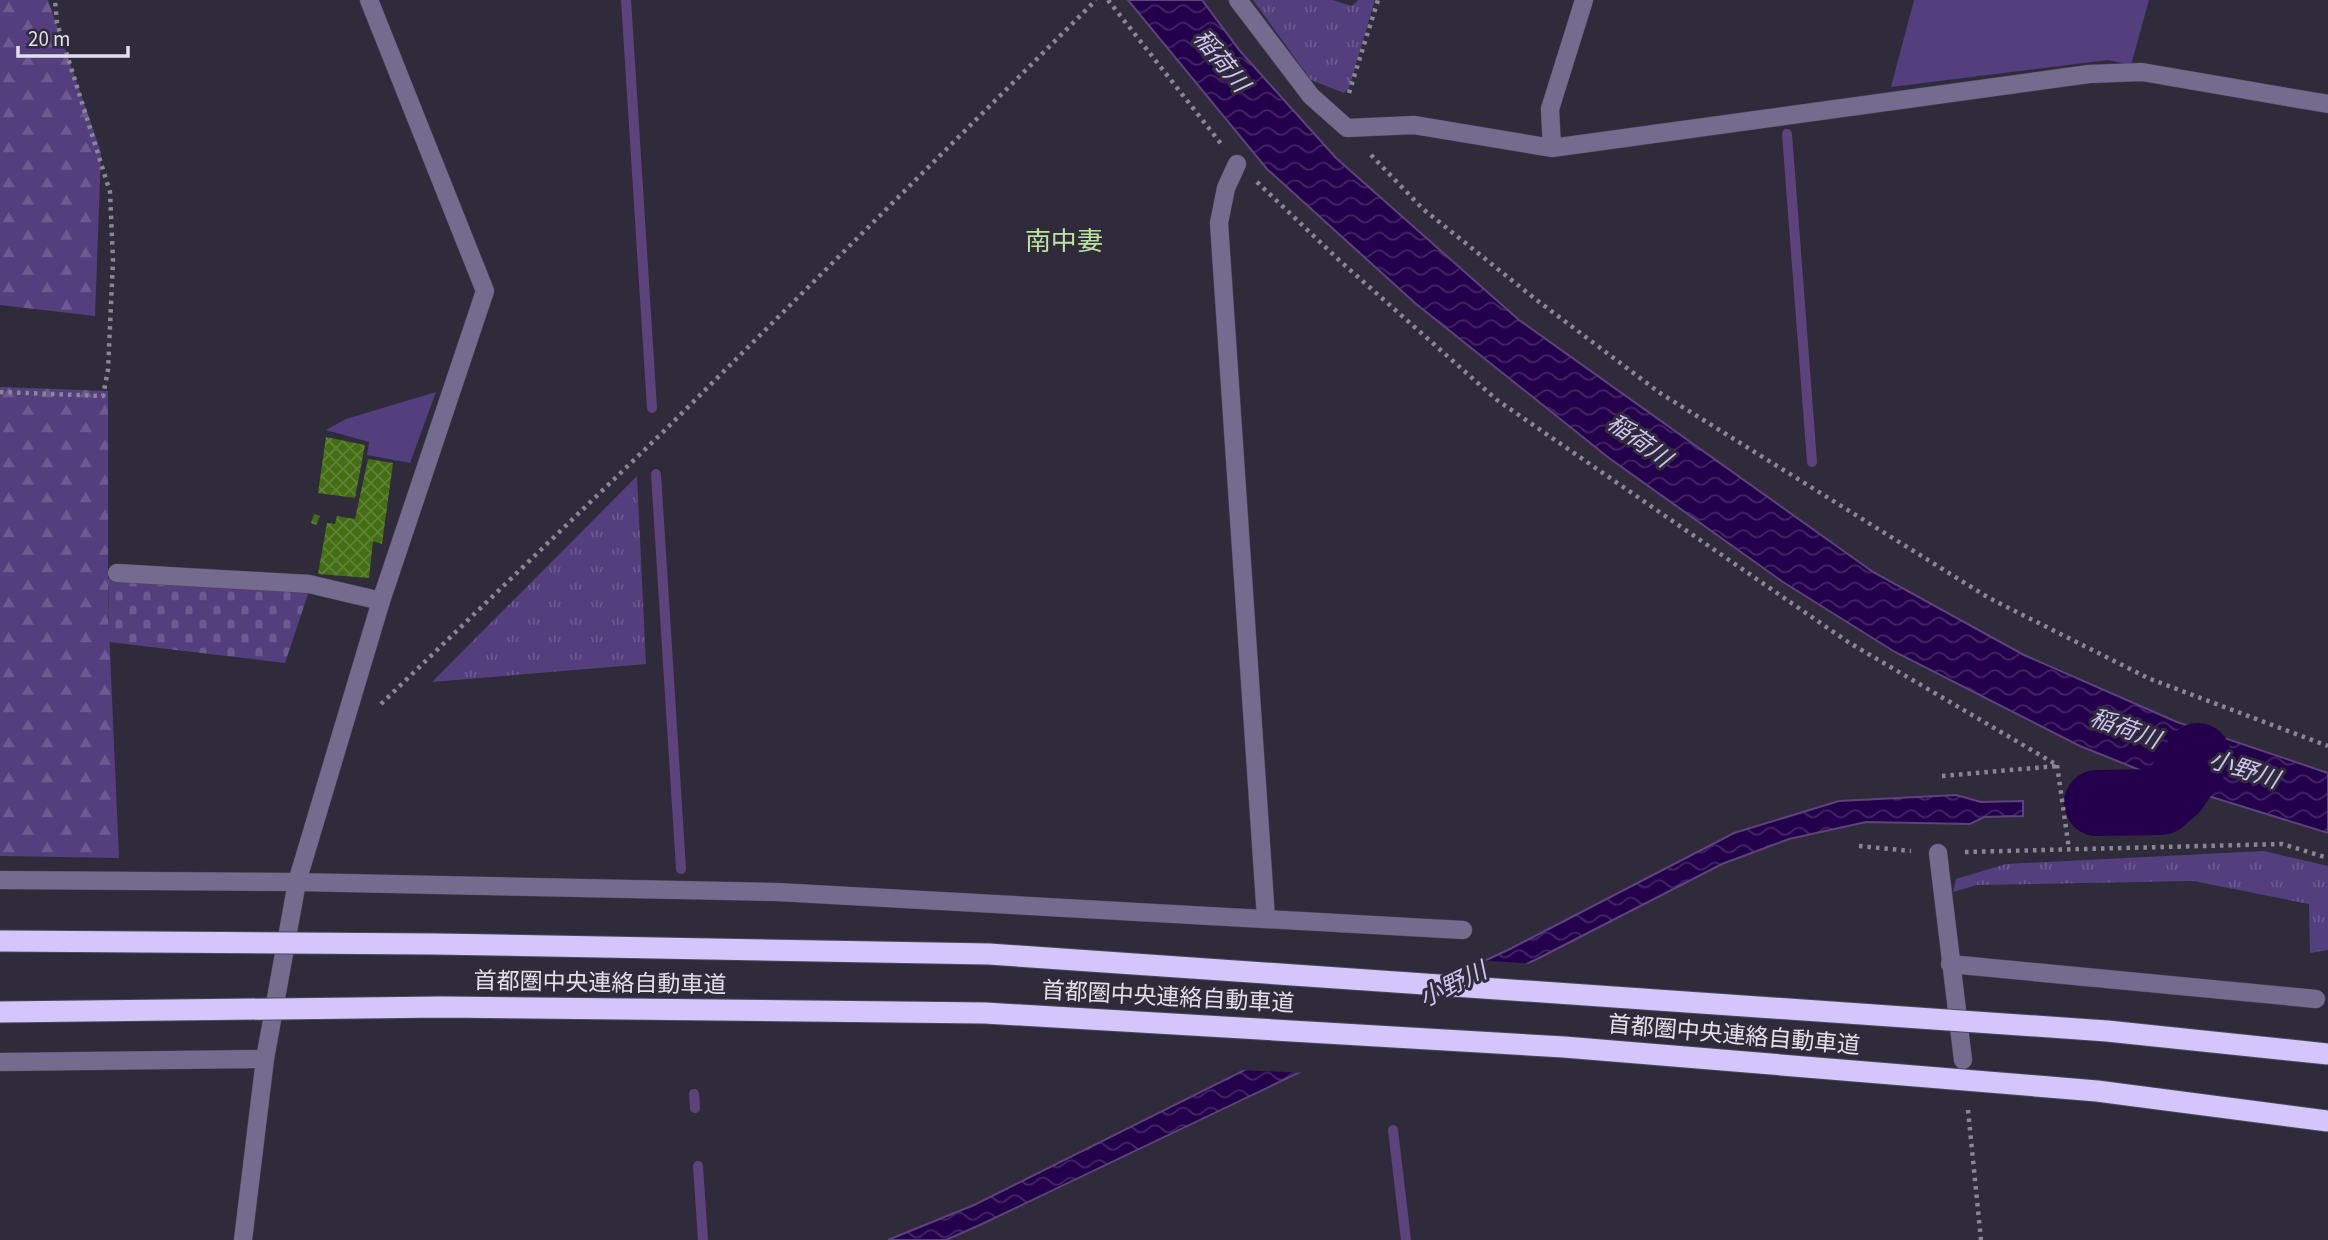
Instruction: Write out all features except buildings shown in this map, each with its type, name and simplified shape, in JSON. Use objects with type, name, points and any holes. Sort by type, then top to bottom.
[{"type":"highway","name":"首都圏中央連絡自動車道","points":[[0,942],[421,943],[989,954],[2079,1028],[2328,1055]]},
{"type":"highway","name":"首都圏中央連絡自動車道","points":[[0,1012],[456,1007],[985,1013],[1578,1048],[2097,1091],[2328,1121]]},
{"type":"street","points":[[243,1240],[265,1059],[297,882],[381,601],[485,291],[369,0]]},
{"type":"street","points":[[1238,0],[1311,96],[1343,125],[1414,125],[1552,148],[2089,74],[2142,72],[2328,104]]},
{"type":"street","points":[[1552,148],[1550,109],[1584,0]]},
{"type":"street","points":[[1237,164],[1226,188],[1219,223],[1265,918]]},
{"type":"street","points":[[117,573],[309,584],[381,601]]},
{"type":"street","points":[[1938,853],[1963,1060]]},
{"type":"street","points":[[0,880],[297,882],[777,892],[1463,930]]},
{"type":"street","points":[[1950,964],[2316,999]]},
{"type":"street","points":[[0,1062],[265,1059]]},
{"type":"path","points":[[0,393],[103,396],[108,370],[113,261],[110,192],[61,35],[55,0]]},
{"type":"path","points":[[340,743],[663,432],[1096,0]]},
{"type":"path","points":[[1108,0],[1237,164],[1340,261],[1497,400],[1848,642],[2057,765]]},
{"type":"path","points":[[1378,0],[1343,125],[1423,209],[1534,298],[1660,393],[1989,598],[2138,673],[2328,746]]},
{"type":"path","points":[[1942,776],[2057,765]]},
{"type":"path","points":[[2057,765],[2070,849]]},
{"type":"path","points":[[1859,846],[1938,853],[2282,844],[2328,858]]},
{"type":"path","points":[[1963,1060],[1981,1240]]},
{"type":"green space","points":[[0,0],[48,0],[101,152],[95,316],[0,305]]},
{"type":"green space","points":[[1253,0],[1332,0],[1352,6],[1358,0],[1375,0],[1349,88],[1344,93],[1311,80]]},
{"type":"green space","points":[[1914,0],[2149,0],[2131,65],[2108,60],[1891,87]]},
{"type":"green space","points":[[0,387],[108,391],[108,607],[119,858],[0,856]]},
{"type":"green space","points":[[436,392],[410,463],[367,455],[369,442],[326,430],[346,419]]},
{"type":"green space","points":[[637,476],[646,664],[432,682]]},
{"type":"green space","points":[[108,578],[309,591],[285,663],[109,642]]},
{"type":"green space","points":[[2264,851],[2328,866],[2328,950],[2310,953],[2309,904],[2193,881],[1977,885],[1953,892],[1956,879],[2006,864]]},
{"type":"water","name":"稲荷川","points":[[1128,0],[1202,0],[1240,51],[1336,158],[1519,320],[1873,572],[2024,655],[2177,722],[2328,773],[2328,833],[2192,791],[2080,746],[1895,652],[1783,582],[1609,458],[1415,303],[1267,169]]},
{"type":"water","points":[[1956,795],[1981,802],[2023,801],[2023,816],[1984,817],[1970,824],[1866,822],[1789,839],[1722,864],[1539,958],[982,1224],[946,1240],[888,1240],[974,1205],[1311,1037],[1379,1010],[1510,949],[1734,833],[1839,801]]},
{"type":"pier","points":[[1478,960],[1535,964],[1309,1073],[1238,1070],[1309,1034],[1378,1007]]},
{"type":"waterway","points":[[626,0],[652,408]]},
{"type":"waterway","points":[[1787,134],[1812,462]]},
{"type":"waterway","points":[[656,474],[681,869]]},
{"type":"waterway","name":"小野川","points":[[2097,803],[2161,802],[2175,790],[2198,756]]},
{"type":"waterway","points":[[694,1094],[695,1108]]},
{"type":"waterway","points":[[1393,1130],[1406,1240]]},
{"type":"waterway","points":[[698,1166],[703,1240]]},
{"type":"district","name":"南中妻","points":[[1064,241]]}]
